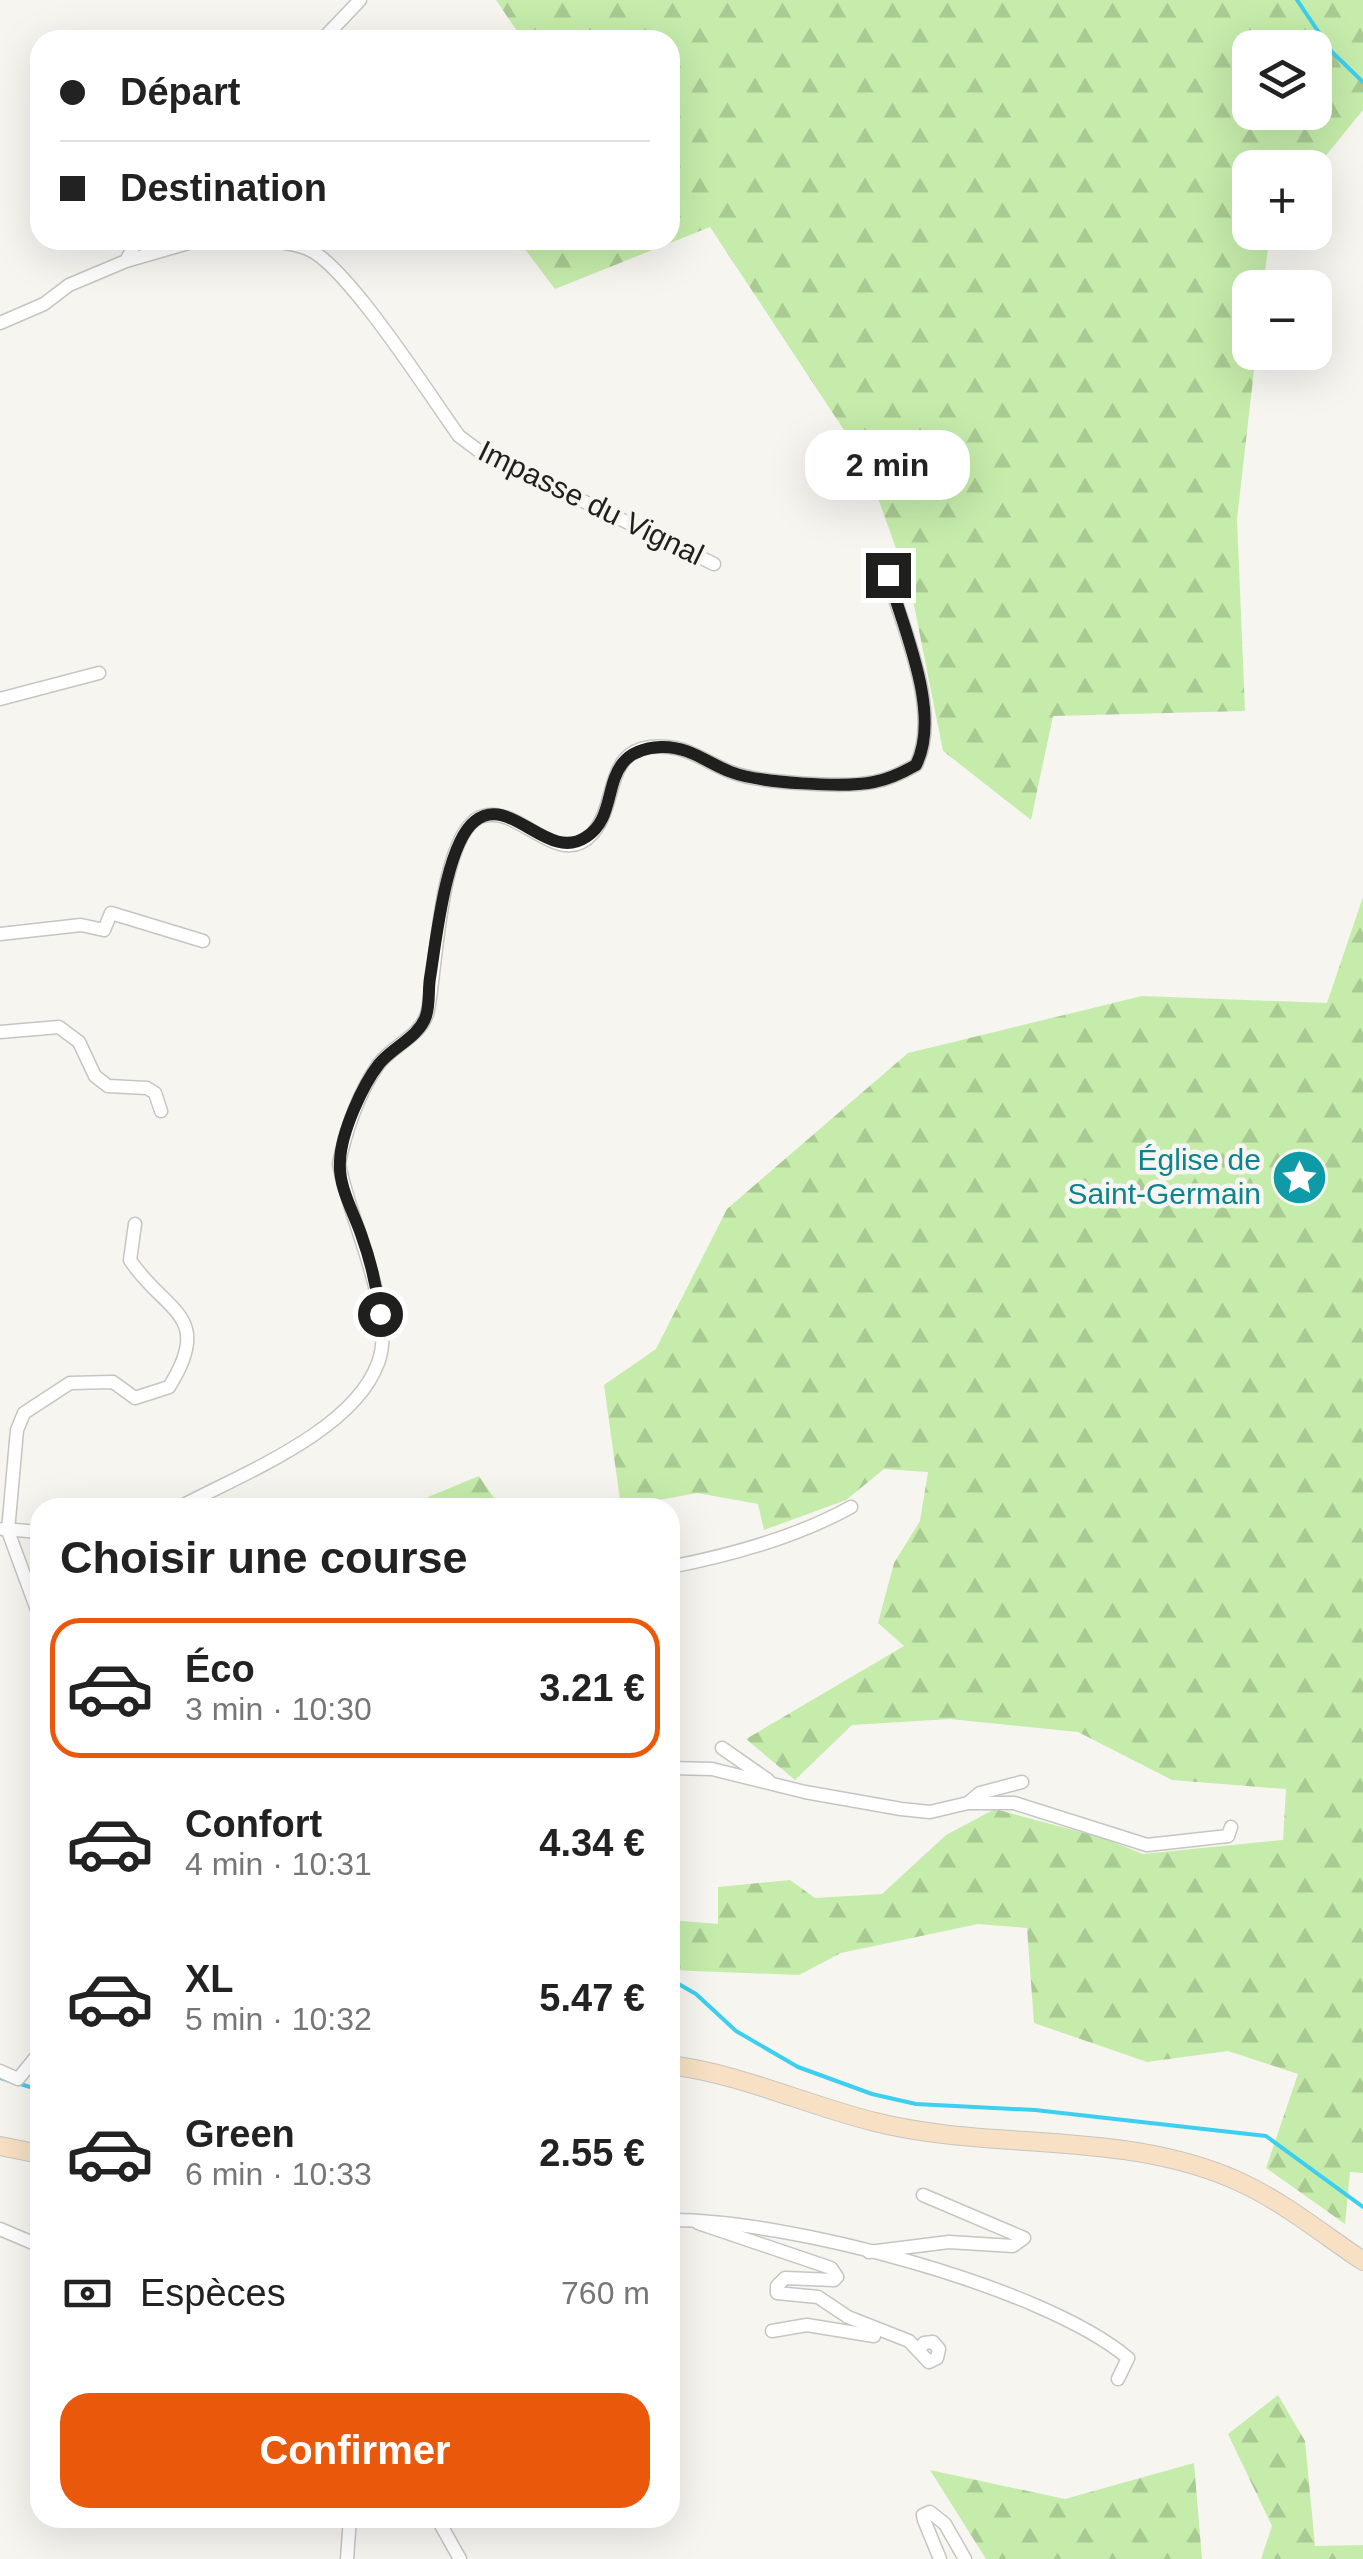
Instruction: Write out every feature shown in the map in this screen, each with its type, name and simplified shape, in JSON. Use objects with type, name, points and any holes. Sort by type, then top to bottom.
[{"type":"main road","points":[[680,2067],[724,2074],[885,2124],[1122,2152],[1194,2178],[1250,2187],[1360,2258]]},
{"type":"main road","points":[[0,2146],[30,2152]]},
{"type":"street","points":[[332,30],[360,0]]},
{"type":"street","points":[[126,261],[132,250]]},
{"type":"street","points":[[0,323],[44,304],[69,284],[164,250]]},
{"type":"street","name":"Impasse du Vignal","points":[[310,250],[352,284],[458,436],[478,451],[714,564]]},
{"type":"street","points":[[196,1498],[325,1428],[357,1398],[378,1365],[383,1343],[378,1296],[339,1164],[342,1145],[378,1064],[423,1025],[452,860],[465,830],[479,817],[492,815],[520,822],[558,844],[578,842],[592,834],[623,760],[645,748],[668,746],[698,754],[734,774],[818,781],[870,784],[916,765],[926,745],[927,724],[911,643],[888,575]]},
{"type":"street","points":[[0,699],[99,673]]},
{"type":"street","points":[[0,934],[81,925],[104,930],[111,913],[204,941]]},
{"type":"street","points":[[0,1032],[58,1026],[79,1042],[95,1076],[108,1086],[147,1088],[156,1093],[160,1111]]},
{"type":"street","points":[[30,1593],[4,1529],[17,1430],[24,1413],[70,1382],[114,1382],[135,1398],[170,1388],[186,1362],[186,1322],[181,1312],[142,1278],[130,1260],[135,1224]]},
{"type":"street","points":[[680,1565],[745,1550],[823,1522],[850,1506]]},
{"type":"street","points":[[4,1529],[30,1531]]},
{"type":"street","points":[[722,1748],[769,1781]]},
{"type":"street","points":[[680,1768],[712,1769],[804,1792],[930,1812],[968,1803],[1014,1803],[1147,1846],[1228,1836],[1231,1827]]},
{"type":"street","points":[[968,1803],[980,1794],[1022,1782]]},
{"type":"street","points":[[0,2071],[18,2079],[30,2064]]},
{"type":"street","points":[[867,2253],[893,2246],[950,2242],[1013,2246],[1024,2238],[922,2194]]},
{"type":"street","points":[[680,2220],[748,2226],[941,2270],[1102,2336],[1128,2358],[1118,2378]]},
{"type":"street","points":[[694,2220],[701,2227],[831,2268],[837,2276],[834,2280],[808,2275],[785,2278],[776,2286],[777,2293],[818,2297],[892,2336]]},
{"type":"street","points":[[0,2229],[30,2242]]},
{"type":"street","points":[[772,2331],[807,2326],[892,2336],[909,2341],[919,2350]]},
{"type":"street","points":[[940,2559],[924,2520],[923,2515],[930,2512],[944,2524],[964,2559]]},
{"type":"street","points":[[347,2559],[349,2528]]},
{"type":"street","points":[[443,2528],[460,2559]]},
{"type":"green space","points":[[496,0],[1363,0],[1363,110],[1330,150],[1232,150],[1232,250],[1268,250],[1265,270],[1232,270],[1232,370],[1254,370],[1237,519],[1245,711],[1053,716],[1031,820],[943,751],[911,590],[865,462],[710,227],[680,239],[680,30],[516,30]]},
{"type":"green space","points":[[526,250],[652,250],[555,289]]},
{"type":"green space","points":[[1363,897],[1363,2173],[1350,2172],[1345,2224],[1266,2168],[1298,2074],[1228,2051],[1147,2062],[1034,2023],[1027,1928],[978,1924],[841,1953],[799,1975],[680,1970],[680,1921],[718,1924],[718,1887],[790,1880],[815,1898],[882,1894],[946,1835],[995,1809],[1103,1838],[1143,1854],[1283,1840],[1286,1789],[1172,1780],[1078,1732],[950,1719],[852,1725],[795,1780],[746,1739],[904,1646],[878,1623],[894,1563],[920,1521],[928,1472],[884,1469],[846,1500],[764,1530],[758,1504],[697,1493],[670,1498],[620,1498],[604,1385],[656,1349],[727,1209],[908,1053],[1142,996],[1327,1003]]},
{"type":"green space","points":[[479,1476],[494,1498],[427,1498]]},
{"type":"green space","points":[[1278,2395],[1305,2441],[1315,2546],[1363,2545],[1363,2559],[1261,2559],[1272,2526],[1228,2434]]},
{"type":"green space","points":[[1194,2463],[1202,2559],[986,2559],[930,2470],[1065,2499]]},
{"type":"waterway","points":[[1297,0],[1332,52],[1363,82]]},
{"type":"waterway","points":[[680,1985],[696,1994],[736,2031],[798,2067],[872,2094],[916,2104],[1035,2110],[1266,2136],[1363,2207]]},
{"type":"waterway","points":[[0,2078],[30,2087]]},
{"type":"place","name":"Église de Saint-Germain","points":[[1300,1177]]},
{"type":"route","points":[[380,1314],[361,1234],[344,1191],[339,1164],[342,1145],[378,1064],[423,1025],[452,860],[465,830],[479,817],[492,815],[520,822],[558,844],[578,842],[592,834],[623,760],[645,748],[668,746],[698,754],[734,774],[818,781],[870,784],[895,777],[916,765],[926,745],[927,724],[911,643],[888,575]]}]
